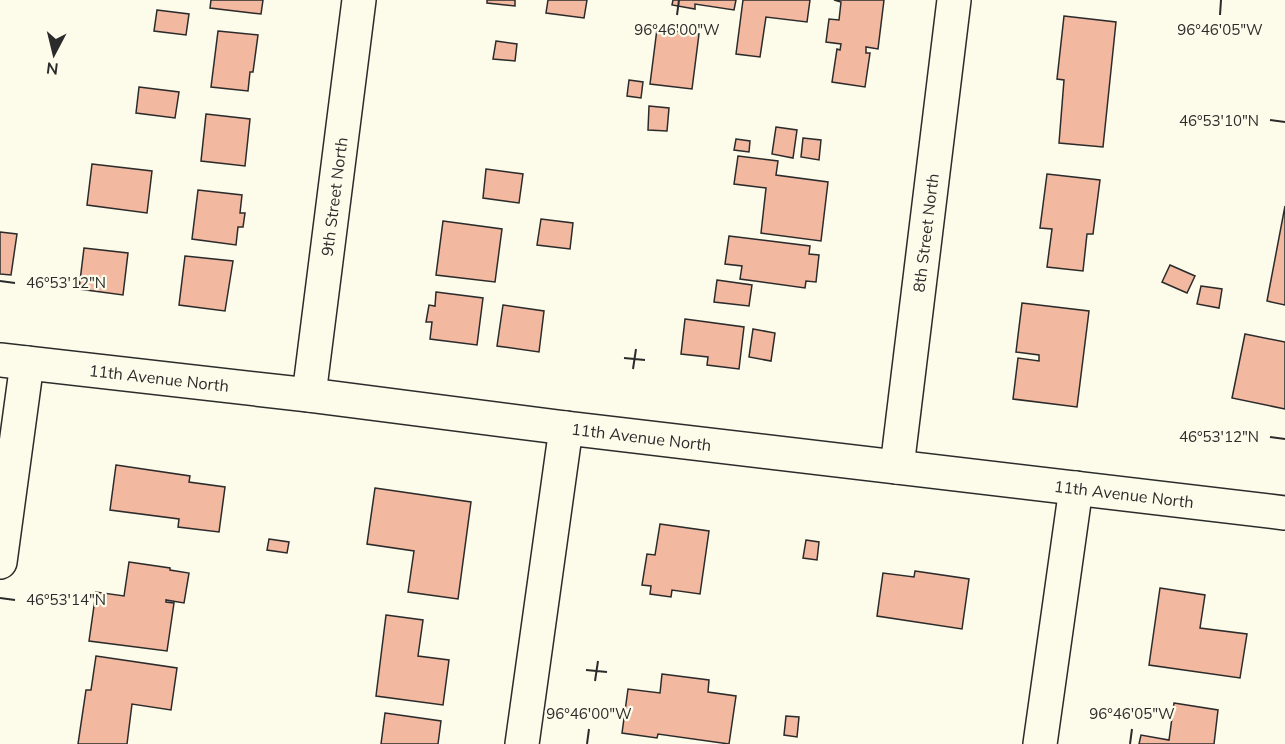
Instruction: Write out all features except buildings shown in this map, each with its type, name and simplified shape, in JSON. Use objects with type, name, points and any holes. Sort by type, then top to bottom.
[{"type":"street","name":"9th Street North","points":[[309,395],[359,0]]},
{"type":"street","name":"8th Street North","points":[[897,467],[954,0]]},
{"type":"street","name":"11th Avenue North","points":[[14,362],[309,395],[566,428],[1285,513]]},
{"type":"street","points":[[0,562],[14,362]]},
{"type":"street","points":[[522,744],[566,428]]},
{"type":"street","points":[[1040,744],[1076,488]]}]
